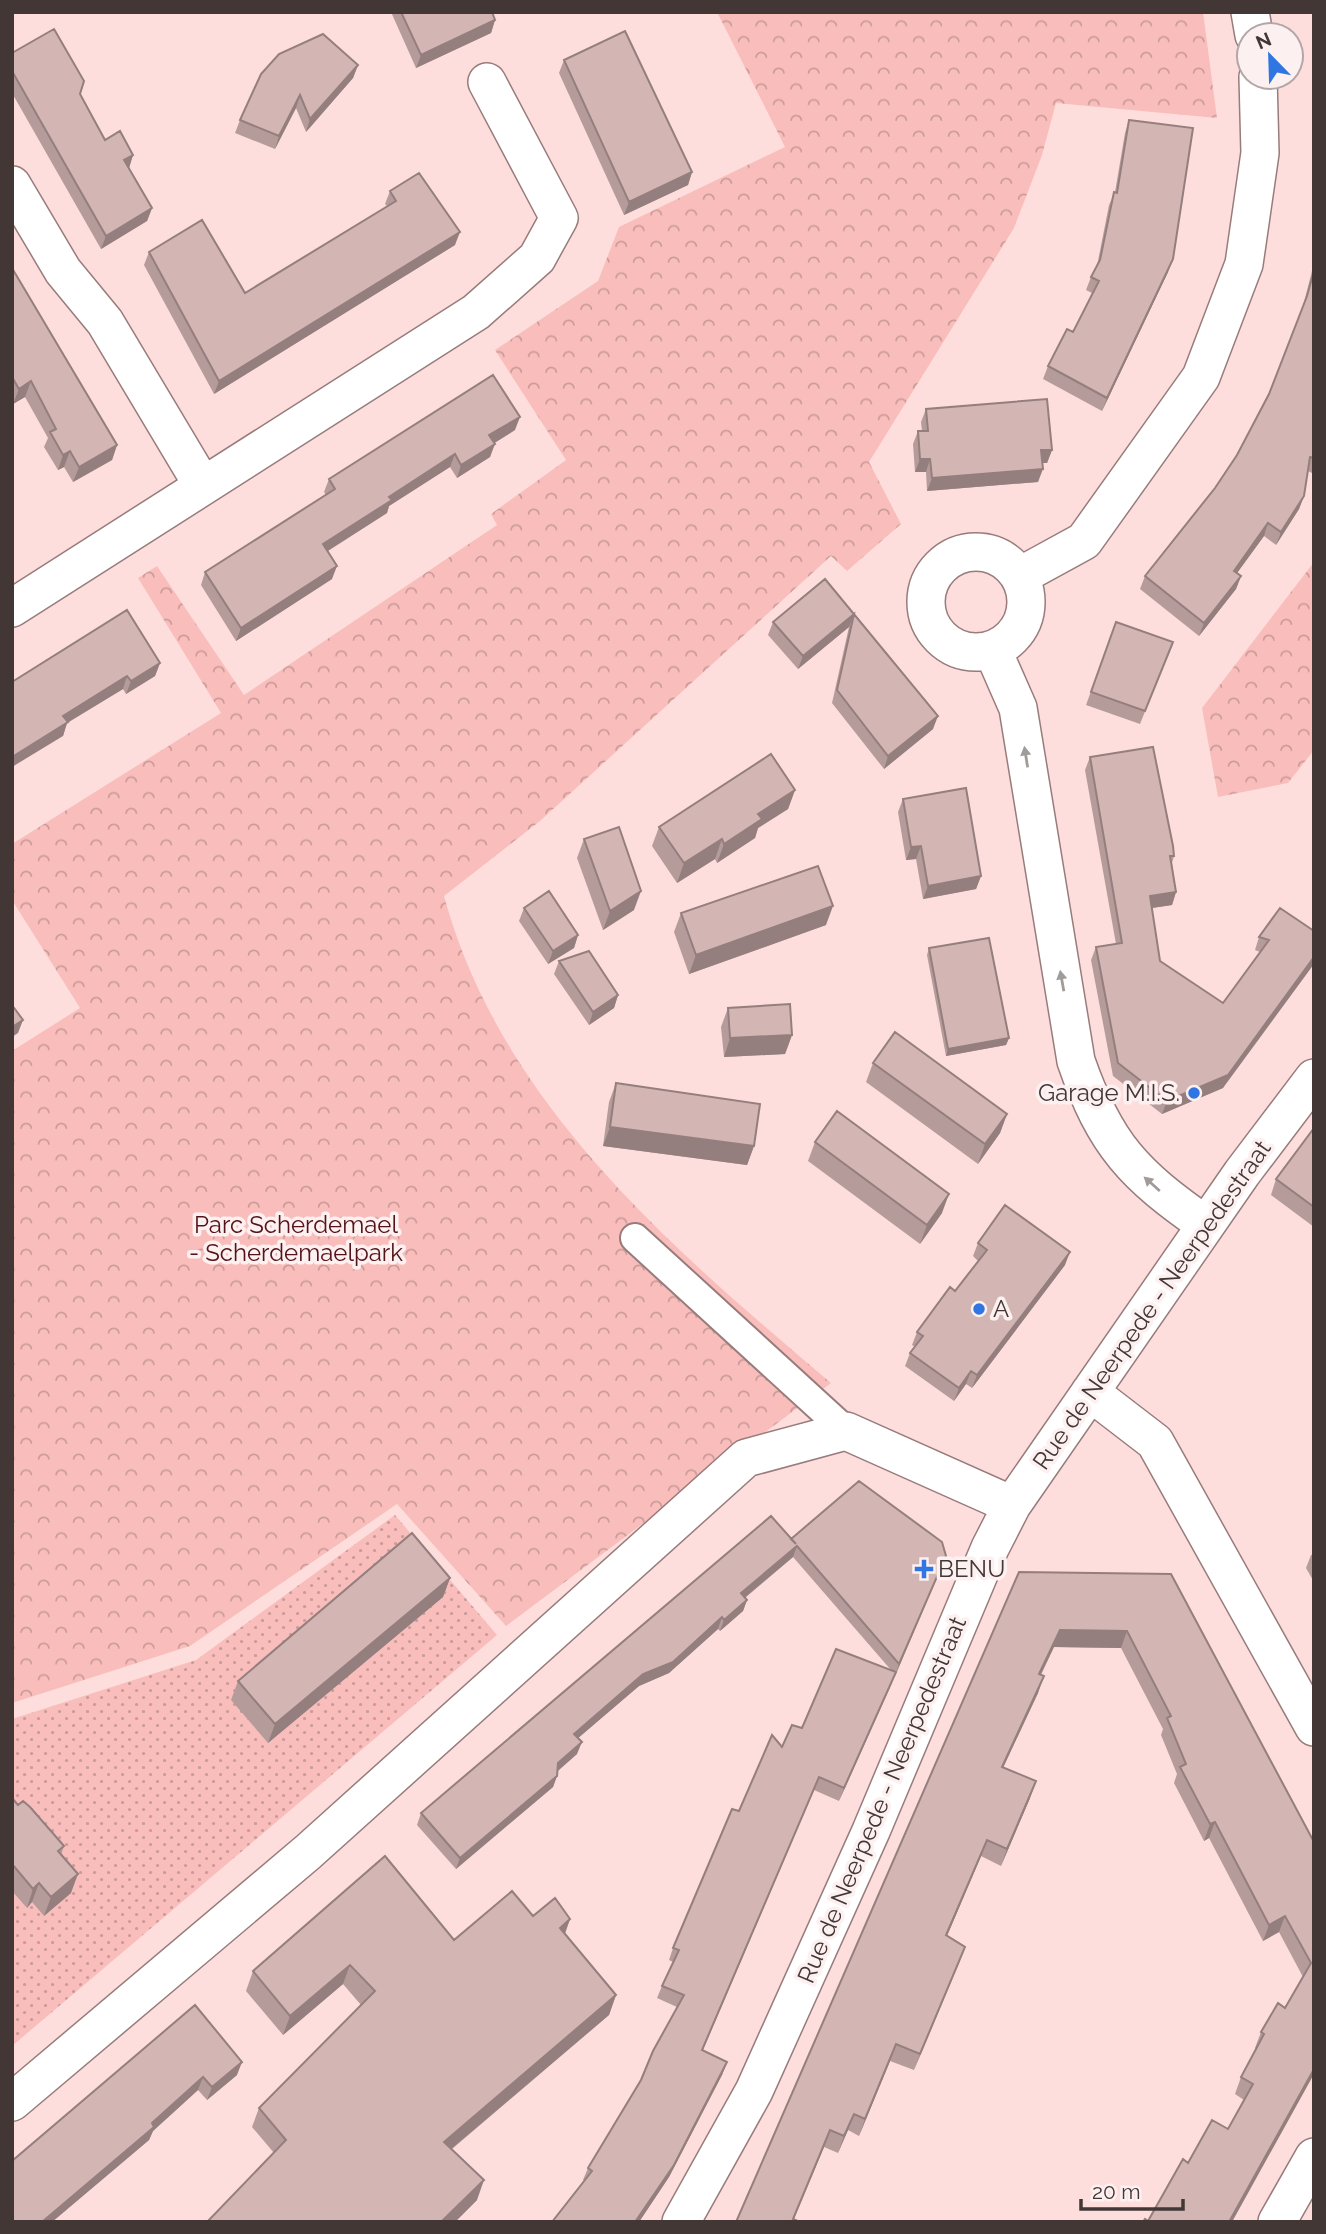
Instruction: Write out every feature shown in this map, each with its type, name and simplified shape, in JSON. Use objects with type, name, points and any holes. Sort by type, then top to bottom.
[{"type":"street","points":[[12,608],[476,312],[537,258],[559,218],[488,82]]},
{"type":"street","points":[[1020,576],[1084,541],[1200,377],[1244,264],[1260,153],[1258,91]]},
{"type":"street","points":[[12,185],[63,271],[105,322],[203,486]]},
{"type":"street","points":[[974,551],[1000,557],[1020,576],[1027,597],[1024,620],[1012,638],[993,651],[963,652],[938,637],[925,610],[930,580],[947,560],[974,551]]},
{"type":"street","points":[[993,651],[1018,708],[1076,1061],[1091,1105],[1124,1158],[1169,1199],[1206,1225]]},
{"type":"street","name":"Rue de Neerpede - Neerpedestraat","points":[[681,2222],[754,2091],[871,1831],[990,1548],[1012,1505],[1206,1225],[1314,1078]]},
{"type":"street","points":[[635,1238],[846,1431],[1012,1505]]},
{"type":"street","points":[[1090,1392],[1155,1442],[1314,1727]]},
{"type":"street","points":[[12,2102],[308,1852],[746,1458],[846,1431]]},
{"type":"street","points":[[1277,2222],[1314,2157]]},
{"type":"green space","name":"Parc Scherdemael - Scherdemaelpark","points":[[717,12],[1203,12],[1217,118],[1056,103],[1042,155],[1014,228],[869,462],[901,524],[847,571],[831,556],[540,821],[444,896],[471,971],[506,1041],[550,1107],[600,1168],[654,1225],[712,1280],[831,1383],[506,1626],[397,1504],[190,1646],[12,1703],[12,1051],[80,1008],[12,900],[12,844],[221,713],[138,578],[157,566],[244,695],[497,525],[491,514],[566,460],[495,350],[598,281],[619,227],[785,147]]},
{"type":"green space","points":[[1314,562],[1314,750],[1288,783],[1218,797],[1202,708]]},
{"type":"green space","points":[[395,1515],[497,1635],[12,2046],[12,1719],[196,1660]]},
{"type":"building","points":[[401,12],[492,12],[495,20],[421,55]]},
{"type":"building","points":[[54,29],[84,81],[80,94],[105,140],[120,131],[133,155],[124,160],[152,208],[106,236],[12,71],[12,53]]},
{"type":"building","points":[[625,31],[692,172],[629,202],[564,60]]},
{"type":"building","points":[[323,34],[358,65],[310,119],[300,95],[279,136],[240,120],[261,74],[279,54]]},
{"type":"building","points":[[1129,120],[1193,128],[1173,259],[1107,398],[1048,366],[1067,329],[1073,332],[1099,281],[1091,277],[1100,260],[1114,192],[1117,193]]},
{"type":"building","points":[[419,173],[460,232],[219,381],[149,252],[202,220],[245,293],[396,201],[390,191]]},
{"type":"building","points":[[12,268],[117,445],[79,467],[70,451],[63,455],[50,432],[56,429],[31,381],[19,389],[12,377]]},
{"type":"building","points":[[1314,271],[1314,458],[1310,457],[1304,496],[1281,532],[1268,523],[1234,571],[1241,576],[1204,623],[1145,576],[1215,488],[1237,455],[1269,394]]},
{"type":"building","points":[[493,375],[520,417],[489,435],[495,444],[461,465],[455,454],[389,497],[392,500],[323,544],[337,566],[241,628],[205,572],[335,489],[329,479]]},
{"type":"building","points":[[1047,399],[1052,450],[1041,450],[1043,469],[932,478],[930,459],[920,459],[918,431],[928,431],[926,409]]},
{"type":"building","points":[[825,579],[854,614],[803,656],[773,622]]},
{"type":"building","points":[[127,610],[160,663],[131,681],[127,676],[63,716],[68,722],[12,757],[12,682]]},
{"type":"building","points":[[854,614],[938,716],[888,756],[837,690]]},
{"type":"building","points":[[1116,622],[1173,642],[1145,711],[1091,692]]},
{"type":"building","points":[[1153,747],[1173,846],[1174,856],[1170,856],[1176,892],[1150,896],[1160,961],[1223,1003],[1269,940],[1259,937],[1280,908],[1314,931],[1314,957],[1228,1075],[1167,1101],[1118,1063],[1096,947],[1122,943],[1090,757]]},
{"type":"building","points":[[771,754],[795,790],[758,814],[762,819],[724,844],[722,839],[684,863],[659,827]]},
{"type":"building","points":[[966,788],[981,876],[928,886],[921,846],[911,847],[903,799]]},
{"type":"building","points":[[619,827],[641,891],[610,911],[584,839]]},
{"type":"building","points":[[818,866],[833,906],[696,955],[681,913]]},
{"type":"building","points":[[549,891],[578,935],[553,951],[524,908]]},
{"type":"building","points":[[989,938],[1009,1038],[948,1049],[929,948]]},
{"type":"building","points":[[589,951],[618,995],[593,1012],[559,961]]},
{"type":"building","points":[[790,1004],[792,1035],[730,1038],[728,1008]]},
{"type":"building","points":[[12,1005],[23,1020],[12,1027]]},
{"type":"building","points":[[895,1032],[1007,1114],[985,1144],[873,1063]]},
{"type":"building","points":[[616,1083],[760,1104],[754,1146],[610,1127]]},
{"type":"building","points":[[837,1111],[949,1194],[927,1225],[815,1142]]},
{"type":"building","points":[[1314,1128],[1314,1207],[1276,1179]]},
{"type":"building","name":"A","points":[[1005,1205],[1070,1252],[977,1375],[971,1371],[959,1388],[910,1353],[923,1336],[917,1332],[950,1287],[955,1291],[987,1250],[978,1243]]},
{"type":"building","points":[[859,1481],[942,1542],[946,1556],[899,1664],[797,1546],[741,1593],[747,1600],[724,1620],[722,1617],[673,1662],[643,1674],[574,1734],[582,1742],[558,1763],[557,1776],[460,1858],[421,1813],[771,1516],[791,1539]]},
{"type":"building","points":[[412,1533],[450,1578],[275,1724],[238,1681]]},
{"type":"building","points":[[1019,1572],[1171,1574],[1314,1842],[1314,2069],[1229,2222],[1143,2222],[1145,2219],[1148,2221],[1183,2159],[1188,2163],[1212,2120],[1228,2129],[1253,2084],[1241,2077],[1264,2034],[1261,2032],[1278,2003],[1285,2008],[1311,1963],[1285,1916],[1269,1925],[1215,1822],[1210,1824],[1180,1767],[1186,1764],[1167,1718],[1171,1716],[1127,1631],[1060,1630],[1039,1674],[1044,1676],[1002,1767],[1036,1781],[1007,1849],[987,1840],[946,1935],[965,1947],[920,2054],[896,2044],[865,2119],[854,2114],[844,2136],[830,2130],[793,2219],[800,2222],[736,2222]]},
{"type":"building","points":[[836,1649],[896,1672],[844,1788],[819,1777],[702,2050],[727,2062],[674,2165],[635,2222],[552,2222],[592,2171],[588,2168],[641,2080],[653,2051],[684,1995],[662,1986],[679,1950],[673,1948],[732,1809],[739,1811],[772,1735],[782,1747],[792,1725],[802,1728]]},
{"type":"building","points":[[12,1798],[18,1805],[23,1801],[30,1807],[64,1846],[58,1851],[78,1874],[51,1897],[39,1883],[33,1889],[12,1864]]},
{"type":"building","points":[[385,1856],[454,1940],[512,1891],[533,1916],[555,1898],[570,1919],[560,1928],[616,1995],[444,2142],[484,2180],[441,2222],[207,2222],[286,2140],[259,2108],[375,1991],[350,1965],[290,2016],[253,1971]]},
{"type":"building","points":[[195,2005],[242,2062],[212,2087],[203,2077],[152,2123],[154,2127],[42,2222],[12,2222],[12,2161]]},
{"type":"place","name":"Garage M.I.S.","points":[[1194,1093]]},
{"type":"place","name":"A","points":[[979,1309]]},
{"type":"place","name":"BENU","points":[[924,1569]]}]
